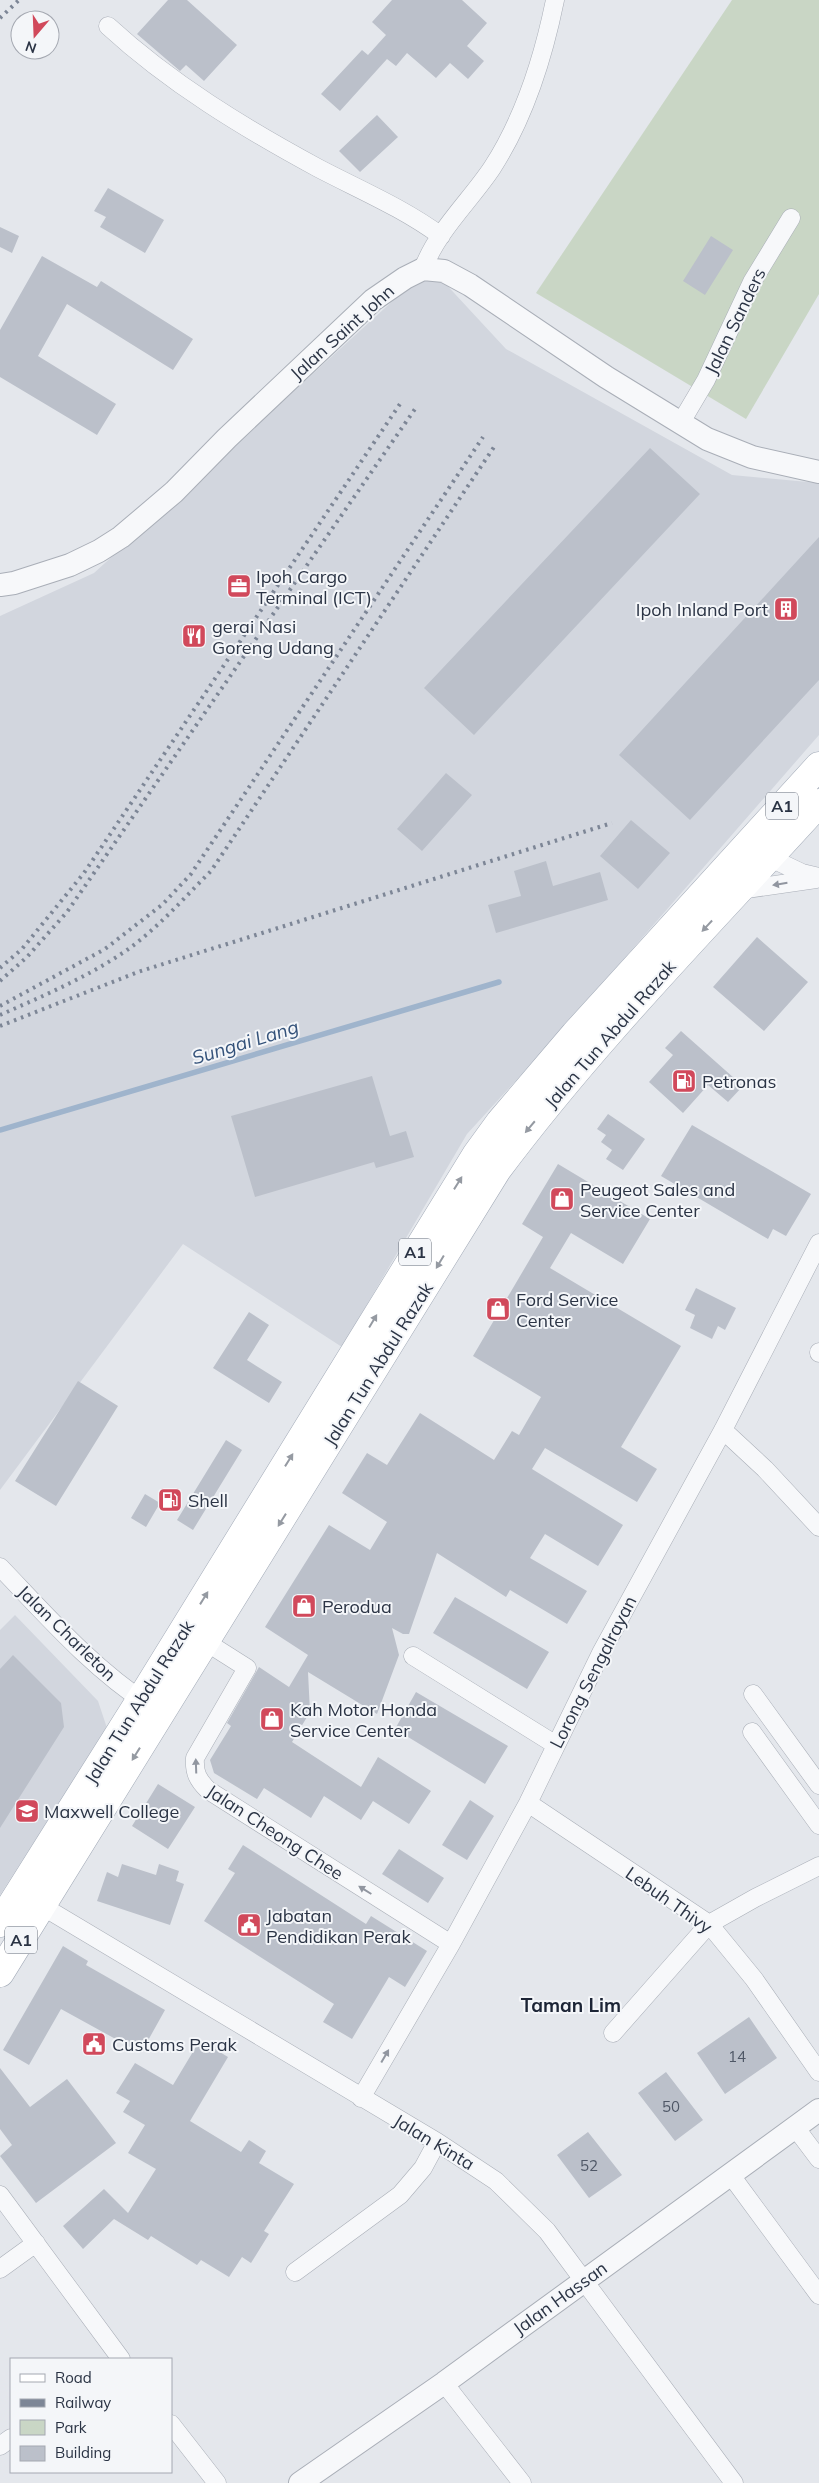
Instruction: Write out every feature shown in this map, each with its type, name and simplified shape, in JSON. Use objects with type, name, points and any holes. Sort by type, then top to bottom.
[{"type":"main road","name":"Jalan Tun Abdul Razak","points":[[0,1923],[54,1839],[152,1706],[206,1642],[497,1170],[521,1137],[621,1019],[740,890],[757,852],[819,766]]},
{"type":"main road","name":"Jalan Tun Abdul Razak","points":[[0,1973],[42,1906],[152,1706],[476,1155],[500,1122],[575,1034],[757,852],[819,803]]},
{"type":"main road","points":[[42,1906],[38,1900],[39,1887],[54,1839]]},
{"type":"main road","points":[[0,1936],[13,1917],[25,1907],[35,1903],[42,1906]]},
{"type":"street","points":[[555,0],[542,58],[510,139],[492,168],[441,236],[425,263],[470,284],[606,377],[683,419],[732,450],[819,472]]},
{"type":"street","points":[[108,26],[138,54],[196,94],[317,167],[398,208],[441,236]]},
{"type":"street","name":"Jalan Sanders","points":[[683,419],[722,348],[732,321],[752,282],[791,218]]},
{"type":"street","name":"Jalan Saint John","points":[[0,574],[39,565],[94,542],[116,529],[151,499],[261,389],[368,294],[401,269],[414,262],[425,263]]},
{"type":"street","name":"Jalan Saint John","points":[[0,585],[14,583],[70,565],[99,551],[143,520],[373,300],[425,263]]},
{"type":"street","points":[[683,419],[736,440],[819,458]]},
{"type":"street","points":[[757,852],[819,878]]},
{"type":"street","points":[[740,890],[819,878]]},
{"type":"street","name":"Lorong Sengalrayan","points":[[361,2098],[450,1944],[528,1803],[643,1574],[724,1430],[819,1243]]},
{"type":"street","points":[[724,1430],[765,1469],[819,1527]]},
{"type":"street","name":"Jalan Charleton","points":[[0,1567],[84,1654],[114,1680],[152,1706]]},
{"type":"street","name":"Jalan Cheong Chee","points":[[206,1642],[247,1668],[195,1758],[194,1769],[199,1781],[208,1790],[450,1944]]},
{"type":"street","points":[[413,1656],[556,1745]]},
{"type":"street","points":[[753,1694],[819,1785]]},
{"type":"street","points":[[752,1732],[819,1825]]},
{"type":"street","name":"Lebuh Thivy","points":[[528,1803],[709,1924],[754,1979],[819,2072]]},
{"type":"street","points":[[613,2033],[709,1924],[738,1907],[819,1866]]},
{"type":"street","name":"Jalan Kinta","points":[[42,1906],[437,2142],[496,2180],[547,2231],[734,2483]]},
{"type":"street","name":"Jalan Hassan","points":[[300,2483],[444,2383],[819,2110]]},
{"type":"street","points":[[795,2127],[819,2158]]},
{"type":"street","points":[[295,2272],[400,2195],[423,2168],[437,2142]]},
{"type":"street","points":[[730,2174],[819,2295]]},
{"type":"street","points":[[0,2195],[120,2358]]},
{"type":"street","points":[[0,2269],[36,2243]]},
{"type":"street","points":[[444,2383],[522,2483]]},
{"type":"street","points":[[172,2425],[217,2483]]},
{"type":"shaded area","name":"Ipoh Inland Port","points":[[430,267],[506,349],[732,475],[819,483],[819,735],[554,1039],[467,1134],[342,1347],[183,1244],[0,1490],[0,616],[94,573]]},
{"type":"shaded area","name":"Maxwell College","points":[[15,1615],[98,1701],[107,1728],[0,1895],[0,1630]]},
{"type":"green space","points":[[732,0],[819,0],[819,294],[746,419],[536,293]]},
{"type":"building","points":[[168,0],[187,0],[237,45],[204,81],[186,65],[180,71],[137,34]]},
{"type":"building","points":[[392,0],[462,0],[487,23],[467,46],[484,61],[468,79],[450,63],[436,78],[407,53],[396,66],[387,59],[340,111],[321,94],[362,50],[368,55],[386,35],[372,22]]},
{"type":"building","points":[[377,115],[398,137],[360,172],[339,151]]},
{"type":"building","points":[[108,188],[164,220],[145,253],[100,227],[106,217],[94,211]]},
{"type":"building","points":[[0,227],[19,236],[12,253],[0,247]]},
{"type":"building","points":[[711,236],[733,250],[705,295],[683,281]]},
{"type":"building","points":[[42,256],[97,287],[101,281],[193,339],[173,370],[67,304],[38,356],[116,404],[97,435],[0,377],[0,330]]},
{"type":"building","points":[[650,448],[700,494],[474,735],[424,688]]},
{"type":"building","name":"Ipoh Inland Port","points":[[819,537],[819,680],[690,820],[619,755]]},
{"type":"building","points":[[446,773],[472,795],[422,851],[397,829]]},
{"type":"building","points":[[631,820],[670,853],[638,889],[600,856]]},
{"type":"building","points":[[546,861],[553,886],[600,872],[608,900],[496,933],[488,905],[521,896],[514,871]]},
{"type":"building","points":[[757,937],[808,982],[764,1031],[713,987]]},
{"type":"building","points":[[681,1031],[743,1086],[728,1102],[708,1085],[683,1113],[649,1082],[673,1055],[665,1048]]},
{"type":"building","points":[[372,1076],[390,1136],[406,1131],[414,1157],[376,1168],[374,1162],[255,1197],[231,1116]]},
{"type":"building","points":[[608,1114],[645,1139],[623,1170],[606,1159],[612,1150],[601,1142],[606,1135],[597,1129]]},
{"type":"building","points":[[692,1125],[811,1194],[786,1236],[773,1229],[768,1239],[661,1176]]},
{"type":"building","points":[[558,1164],[650,1219],[623,1264],[571,1233],[550,1268],[681,1346],[621,1447],[657,1469],[637,1502],[545,1448],[532,1469],[623,1525],[598,1566],[545,1534],[530,1558],[587,1591],[567,1624],[510,1590],[506,1597],[437,1553],[409,1634],[403,1634],[392,1628],[399,1655],[377,1714],[308,1672],[310,1712],[292,1742],[361,1787],[378,1757],[431,1791],[409,1824],[373,1801],[361,1820],[324,1796],[311,1818],[264,1788],[257,1799],[214,1773],[210,1760],[231,1726],[227,1723],[259,1667],[289,1687],[308,1655],[265,1627],[329,1525],[370,1550],[387,1522],[342,1493],[367,1453],[387,1465],[420,1413],[494,1460],[512,1431],[519,1435],[541,1397],[473,1356],[543,1237],[522,1224]]},
{"type":"building","points":[[696,1288],[736,1308],[725,1330],[718,1326],[712,1339],[690,1328],[695,1315],[685,1310]]},
{"type":"building","points":[[249,1312],[269,1325],[247,1360],[282,1382],[269,1403],[213,1368]]},
{"type":"building","points":[[78,1381],[118,1406],[56,1506],[15,1481]]},
{"type":"building","points":[[226,1440],[242,1450],[193,1530],[177,1520]]},
{"type":"building","points":[[145,1494],[160,1503],[146,1527],[131,1518]]},
{"type":"building","points":[[455,1597],[549,1652],[527,1689],[433,1633]]},
{"type":"building","points":[[13,1655],[61,1703],[64,1727],[0,1828],[0,1669]]},
{"type":"building","points":[[416,1692],[508,1746],[485,1784],[395,1729]]},
{"type":"building","points":[[158,1784],[195,1807],[168,1849],[132,1826]]},
{"type":"building","points":[[470,1800],[494,1816],[467,1860],[442,1845]]},
{"type":"building","points":[[243,1845],[366,1924],[371,1916],[427,1951],[405,1987],[389,1977],[352,2039],[323,2022],[334,2004],[204,1921],[235,1873],[228,1869]]},
{"type":"building","points":[[399,1849],[444,1878],[428,1903],[382,1874]]},
{"type":"building","points":[[122,1864],[156,1875],[159,1864],[179,1871],[176,1881],[184,1884],[170,1925],[97,1901],[107,1872],[118,1877]]},
{"type":"building","points":[[63,1946],[88,1961],[86,1965],[165,2010],[141,2053],[61,2009],[29,2065],[3,2050]]},
{"type":"building","points":[[749,2017],[777,2058],[725,2094],[697,2053]]},
{"type":"building","points":[[200,2040],[228,2057],[190,2121],[241,2152],[249,2140],[266,2151],[259,2163],[294,2184],[264,2231],[269,2234],[251,2263],[242,2257],[229,2277],[201,2260],[197,2265],[151,2236],[148,2240],[114,2219],[83,2249],[63,2226],[104,2189],[128,2213],[156,2169],[128,2153],[145,2125],[123,2112],[130,2101],[116,2093],[135,2063],[173,2085]]},
{"type":"building","points":[[0,2068],[30,2107],[67,2079],[116,2143],[36,2203],[0,2156],[12,2145],[0,2129]]},
{"type":"building","points":[[666,2072],[703,2120],[675,2141],[638,2093]]},
{"type":"building","points":[[588,2132],[622,2175],[589,2198],[557,2155]]},
{"type":"waterway","name":"Sungai Lang","points":[[0,1130],[499,982]]},
{"type":"railway","points":[[0,18],[19,0]]},
{"type":"railway","points":[[0,968],[22,949],[84,873],[402,401]]},
{"type":"railway","points":[[0,981],[27,957],[67,912],[415,409]]},
{"type":"railway","points":[[0,1006],[105,949],[163,904],[191,874],[483,437]]},
{"type":"railway","points":[[0,1015],[81,977],[127,950],[160,922],[211,871],[496,444]]},
{"type":"railway","points":[[0,1026],[138,972],[612,823]]},
{"type":"place","name":"Ipoh Cargo Terminal (ICT)","points":[[239,586]]},
{"type":"place","name":"Ipoh Inland Port","points":[[786,609]]},
{"type":"place","name":"gerai Nasi Goreng Udang","points":[[194,636]]},
{"type":"place","name":"Petronas","points":[[684,1081]]},
{"type":"place","name":"Peugeot Sales and Service Center","points":[[562,1199]]},
{"type":"place","name":"Ford Service Center","points":[[498,1309]]},
{"type":"place","name":"Shell","points":[[170,1500]]},
{"type":"place","name":"Perodua","points":[[304,1606]]},
{"type":"place","name":"Kah Motor Honda Service Center","points":[[272,1719]]},
{"type":"place","name":"Maxwell College","points":[[27,1811]]},
{"type":"place","name":"Jabatan Pendidikan Perak","points":[[249,1925]]},
{"type":"place","name":"Customs Perak","points":[[94,2044]]},
{"type":"district","name":"Taman Lim","points":[[571,2005]]}]
